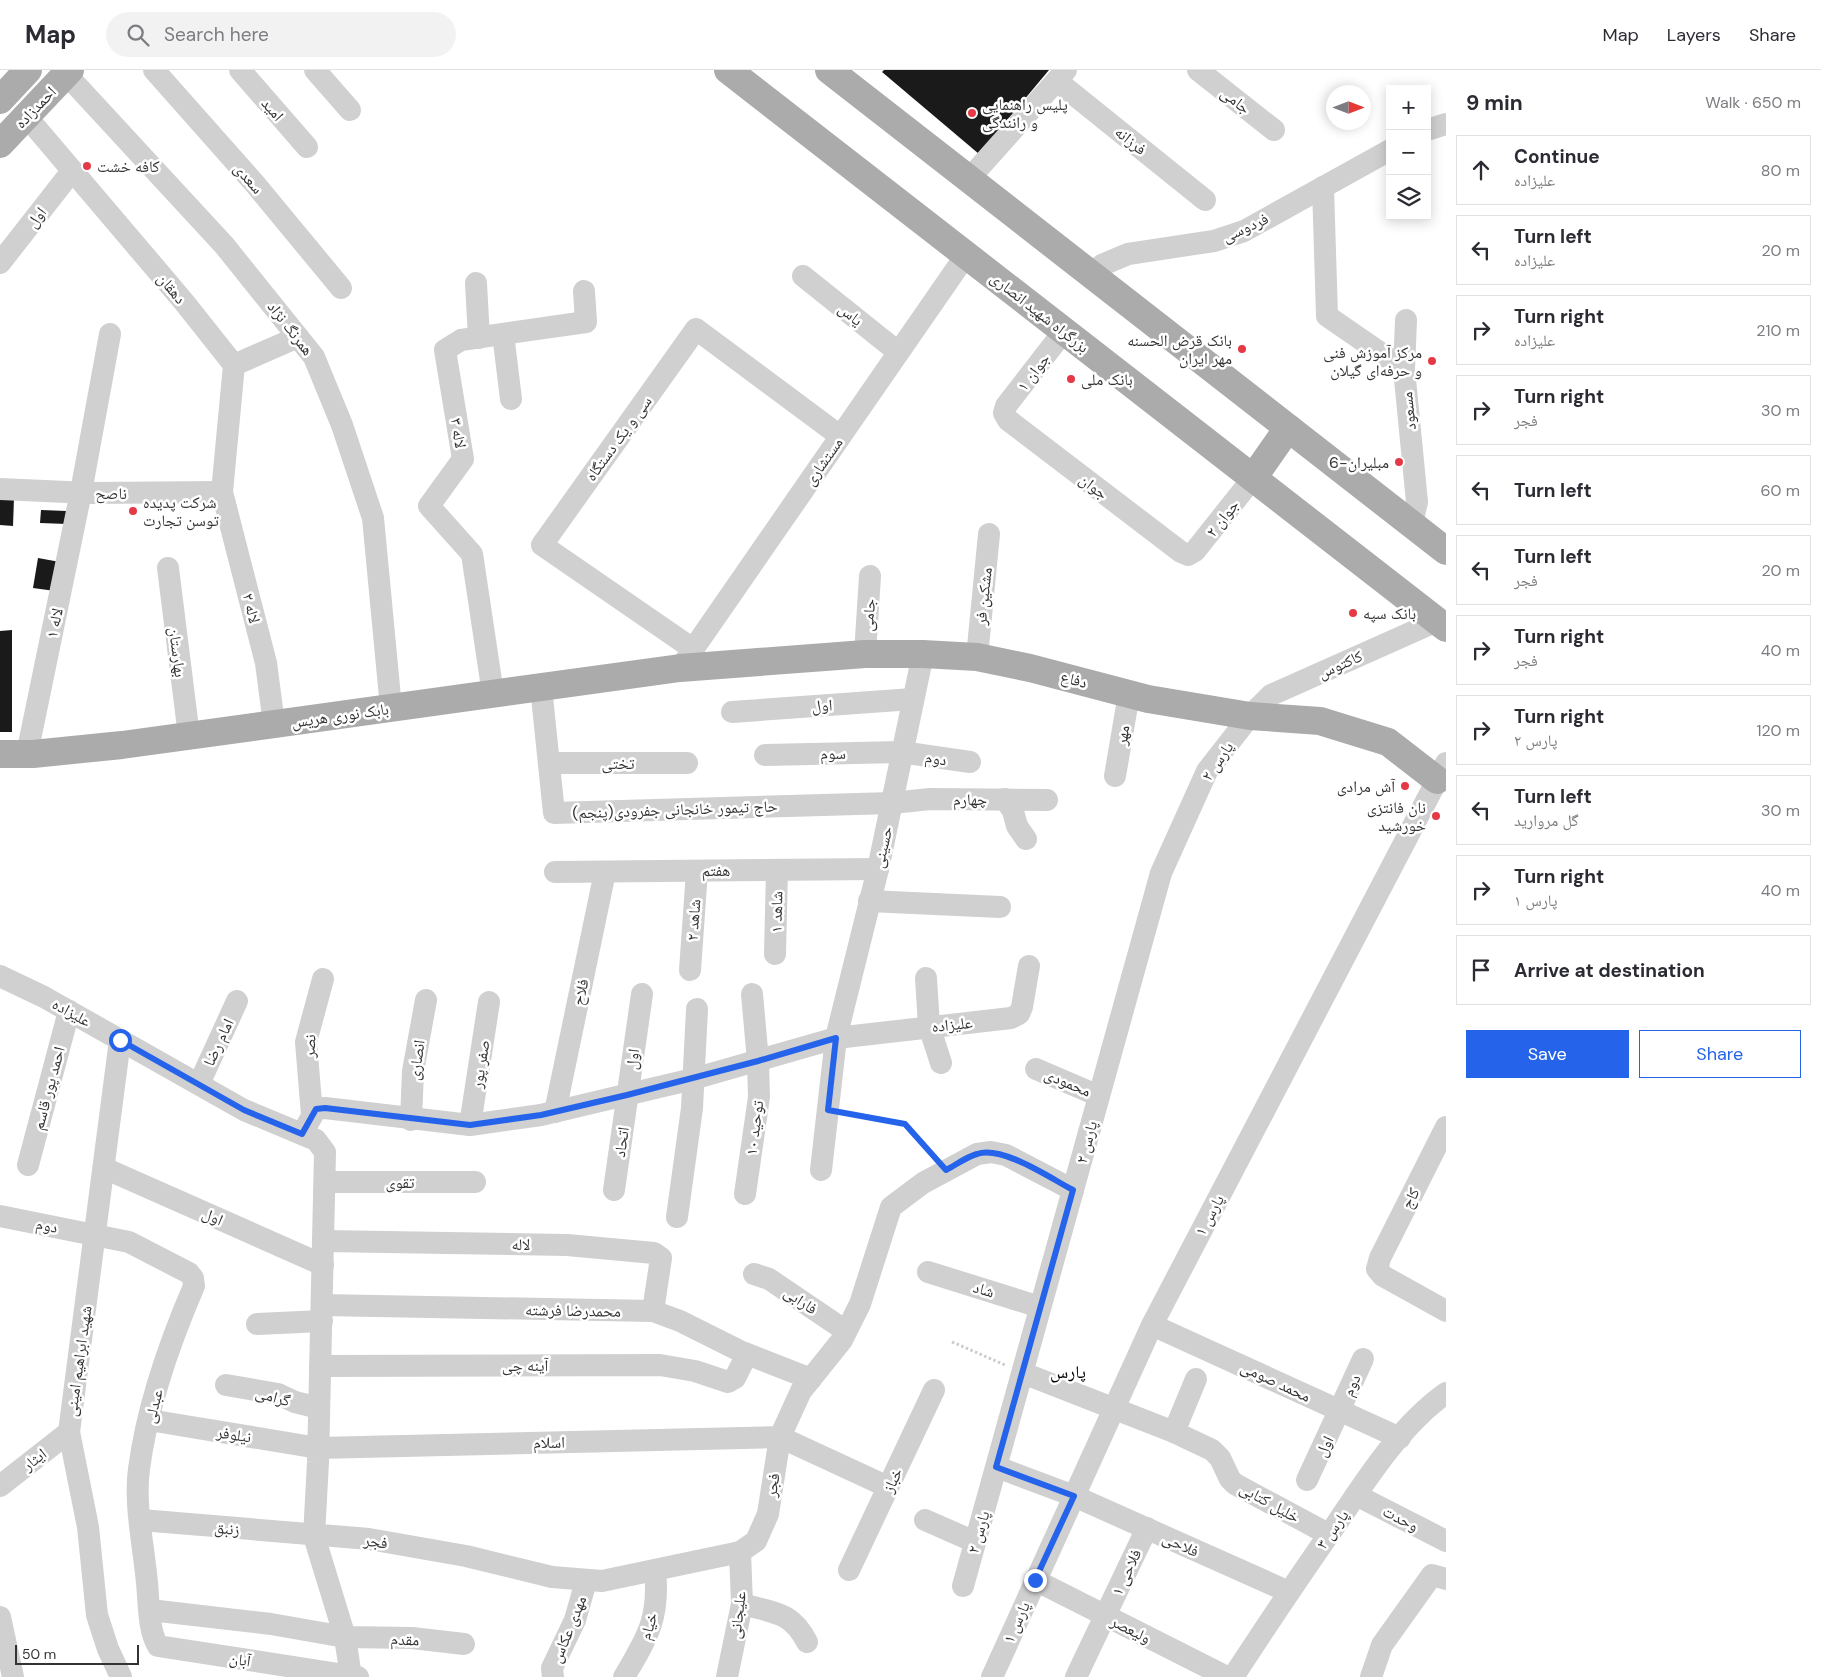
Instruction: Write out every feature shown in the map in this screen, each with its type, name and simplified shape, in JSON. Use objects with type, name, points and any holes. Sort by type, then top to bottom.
[{"type":"main road","name":"احمدزاده","points":[[0,100],[28,70]]},
{"type":"main road","name":"بزرگراه شهید انصاری","points":[[728,70],[1441,625]]},
{"type":"main road","points":[[829,70],[1446,551]]},
{"type":"main road","name":"احمدزاده","points":[[0,144],[68,72]]},
{"type":"main road","points":[[1253,478],[1288,428]]},
{"type":"main road","name":"دفاع","points":[[686,658],[865,654],[923,654],[977,657],[1030,668],[1129,694],[1250,716],[1320,721],[1388,742],[1443,778]]},
{"type":"main road","name":"بابک نوری هریس","points":[[0,754],[27,754],[122,745],[493,694],[541,687],[686,658]]},
{"type":"street","name":"سعدی","points":[[154,70],[254,184],[341,288]]},
{"type":"street","name":"امید","points":[[240,70],[307,147]]},
{"type":"street","points":[[316,70],[350,110]]},
{"type":"street","name":"جامی","points":[[1198,70],[1274,130]]},
{"type":"street","name":"همرنگ نژاد","points":[[68,72],[224,245],[314,357],[342,425],[373,518],[391,708]]},
{"type":"street","points":[[969,179],[1061,75]]},
{"type":"street","name":"فرزانه","points":[[1061,75],[1205,200]]},
{"type":"street","name":"دهقان","points":[[26,116],[184,302],[234,365]]},
{"type":"street","points":[[1431,129],[1446,124]]},
{"type":"street","name":"فردوسی","points":[[1090,274],[1102,264],[1128,254],[1160,247],[1214,241],[1244,231],[1386,152]]},
{"type":"street","name":"اول","points":[[0,263],[72,171]]},
{"type":"street","name":"مسعود","points":[[1324,187],[1327,316],[1404,369],[1417,502],[1412,524]]},
{"type":"street","name":"مستشاری","points":[[686,658],[966,255]]},
{"type":"street","name":"یاس","points":[[803,276],[898,352]]},
{"type":"street","points":[[476,283],[479,338]]},
{"type":"street","name":"لاله ۳","points":[[493,694],[472,554],[429,506],[462,459],[446,350],[461,340],[586,322],[584,291]]},
{"type":"street","points":[[1404,369],[1406,320]]},
{"type":"street","name":"سی و یک دستگاه","points":[[686,658],[542,545],[696,329],[840,436]]},
{"type":"street","name":"جوان ۱","points":[[1004,413],[1006,406],[1064,331]]},
{"type":"street","name":"لاله ۱","points":[[27,754],[81,492],[110,334]]},
{"type":"street","points":[[503,334],[511,399]]},
{"type":"street","points":[[222,492],[234,365],[298,337]]},
{"type":"street","name":"جوان","points":[[1004,413],[1008,420],[1181,552],[1188,555]]},
{"type":"street","name":"جوان ۲","points":[[1188,555],[1195,551],[1253,478]]},
{"type":"street","name":"ناصح","points":[[0,490],[222,492]]},
{"type":"street","name":"لاله ۲","points":[[222,492],[266,663],[274,724]]},
{"type":"street","name":"مشکین فر","points":[[977,657],[989,534]]},
{"type":"street","name":"بهارستان","points":[[168,568],[189,736]]},
{"type":"street","name":"جامی","points":[[865,654],[870,576]]},
{"type":"street","name":"کاکتوس","points":[[1250,716],[1271,694],[1441,625]]},
{"type":"street","name":"حسینی","points":[[845,1037],[869,901],[878,868],[923,654]]},
{"type":"street","name":"حاج تیمور خانجانی جفرودی(پنجم)","points":[[541,687],[554,813],[892,803]]},
{"type":"street","name":"مهر","points":[[1115,776],[1129,694]]},
{"type":"street","name":"اول","points":[[732,712],[913,699]]},
{"type":"street","name":"پارس ۲","points":[[963,1586],[1024,1373],[1040,1307],[1161,873],[1207,771],[1250,716]]},
{"type":"street","name":"سوم","points":[[765,755],[901,752]]},
{"type":"street","name":"دوم","points":[[901,752],[970,762]]},
{"type":"street","name":"تختی","points":[[549,763],[687,763]]},
{"type":"street","name":"پارس ۱","points":[[992,1677],[1152,1325],[1443,778]]},
{"type":"street","points":[[1005,798],[1013,811],[1017,826],[1026,839]]},
{"type":"street","name":"چهارم","points":[[892,803],[930,799],[1005,798],[1047,800]]},
{"type":"street","name":"هفتم","points":[[555,872],[878,868]]},
{"type":"street","name":"شاهد ۲","points":[[690,970],[697,870]]},
{"type":"street","name":"شاهد ۱","points":[[775,954],[777,870]]},
{"type":"street","name":"فلاح","points":[[555,1112],[605,872]]},
{"type":"street","points":[[869,901],[1000,907]]},
{"type":"street","name":"علیزاده","points":[[845,1037],[1010,1018],[1019,1014],[1029,966]]},
{"type":"street","name":"علیزاده","points":[[0,976],[69,1011],[244,1110],[310,1130],[316,1109],[325,1108],[411,1120],[470,1125],[555,1112],[693,1079],[845,1037],[883,1032]]},
{"type":"street","name":"نصر","points":[[310,1130],[306,1042],[323,978]]},
{"type":"street","points":[[926,978],[929,1026],[941,1063]]},
{"type":"street","name":"اول","points":[[627,1095],[642,994]]},
{"type":"street","name":"توحید ۱۰","points":[[746,1194],[759,1097],[752,994]]},
{"type":"street","name":"انصاری","points":[[411,1120],[413,1071],[426,1000]]},
{"type":"street","name":"امام رضا","points":[[198,1084],[237,1001]]},
{"type":"street","name":"صفر پور","points":[[470,1125],[489,1002]]},
{"type":"street","points":[[677,1217],[692,1108],[697,1009]]},
{"type":"street","name":"احمد پور قاسم","points":[[28,1165],[69,1011]]},
{"type":"street","points":[[821,1170],[828,1110],[845,1037]]},
{"type":"street","name":"شهید ابراهیم امینی","points":[[120,1040],[69,1432],[88,1527],[97,1614],[108,1650],[121,1677]]},
{"type":"street","name":"محمودی","points":[[1036,1069],[1099,1096]]},
{"type":"street","name":"اتحاد","points":[[614,1190],[627,1095]]},
{"type":"street","name":"کاج","points":[[1446,1127],[1380,1258],[1377,1269],[1382,1276],[1446,1312]]},
{"type":"street","points":[[310,1130],[325,1152],[322,1313],[314,1536],[346,1637],[353,1677]]},
{"type":"street","name":"فجر","points":[[314,1536],[368,1539],[466,1556],[552,1578],[586,1581],[602,1581],[740,1552],[756,1541],[768,1514],[780,1437],[801,1391],[842,1340],[860,1304],[891,1207],[923,1183],[946,1170],[977,1154],[990,1152],[1006,1155],[1073,1190]]},
{"type":"street","name":"اول","points":[[104,1168],[323,1265]]},
{"type":"street","name":"تقوی","points":[[325,1182],[475,1182]]},
{"type":"street","name":"دوم","points":[[0,1216],[95,1234]]},
{"type":"street","name":"عبدلی","points":[[95,1234],[129,1242],[189,1274],[193,1278],[194,1286],[164,1367],[149,1420],[138,1470],[150,1610],[154,1640],[158,1646]]},
{"type":"street","name":"لاله","points":[[324,1241],[567,1245],[654,1253],[661,1258],[653,1312]]},
{"type":"street","name":"شاد","points":[[928,1272],[1040,1307]]},
{"type":"street","name":"فارابی","points":[[754,1274],[769,1279],[846,1331]]},
{"type":"street","name":"محمدرضا فرشته","points":[[257,1324],[322,1313],[653,1312],[680,1321],[747,1354],[811,1379]]},
{"type":"street","name":"محمد صومی","points":[[1152,1325],[1400,1438]]},
{"type":"street","name":"آینه چی","points":[[320,1366],[660,1365],[695,1371],[728,1382],[735,1378],[747,1354]]},
{"type":"street","name":"دوم","points":[[1340,1411],[1363,1359]]},
{"type":"street","name":"خلیل کتابی","points":[[1024,1373],[1174,1432],[1217,1454],[1235,1484],[1328,1534]]},
{"type":"street","points":[[1174,1432],[1196,1380]]},
{"type":"street","name":"گرامی","points":[[226,1385],[278,1394],[295,1402],[319,1408]]},
{"type":"street","name":"خباز","points":[[849,1570],[934,1390]]},
{"type":"street","name":"پارس ۳","points":[[1234,1677],[1289,1592],[1376,1465],[1432,1402],[1446,1393]]},
{"type":"street","name":"اول","points":[[1307,1480],[1340,1411]]},
{"type":"street","name":"نیلوفر","points":[[149,1420],[318,1448]]},
{"type":"street","name":"ایثار","points":[[0,1486],[69,1432]]},
{"type":"street","points":[[780,1437],[888,1487]]},
{"type":"street","name":"اسلام","points":[[318,1448],[780,1437]]},
{"type":"street","name":"فلاحی","points":[[996,1467],[1074,1496],[1289,1592]]},
{"type":"street","name":"وحدت","points":[[1356,1495],[1446,1541]]},
{"type":"street","name":"زنبق","points":[[141,1520],[314,1536]]},
{"type":"street","points":[[925,1520],[975,1542]]},
{"type":"street","name":"فلاحی ۱","points":[[1076,1677],[1146,1528]]},
{"type":"street","name":"علیجانی","points":[[727,1677],[742,1604],[740,1552]]},
{"type":"street","name":"خیام","points":[[624,1677],[648,1638],[657,1596],[654,1571]]},
{"type":"street","points":[[1371,1677],[1382,1645],[1432,1575],[1446,1579]]},
{"type":"street","name":"ولیعصر","points":[[1035,1580],[1227,1677]]},
{"type":"street","name":"مهدی عکاس","points":[[553,1677],[552,1668],[575,1620],[586,1581]]},
{"type":"street","points":[[742,1604],[790,1618],[807,1642]]},
{"type":"street","name":"مقدم","points":[[150,1610],[271,1624],[346,1637],[412,1638],[464,1644]]},
{"type":"street","points":[[0,1617],[13,1677]]},
{"type":"street","name":"آبان","points":[[158,1646],[353,1677]]},
{"type":"path","points":[[828,1110],[905,1124],[946,1170]]},
{"type":"path","points":[[952,1342],[1024,1373]]},
{"type":"building","name":"پلیس راهنمایی و رانندگی","points":[[884,70],[1049,70],[979,154],[882,72]]},
{"type":"building","points":[[0,498],[14,498],[13,526],[0,525]]},
{"type":"building","points":[[41,510],[67,511],[67,524],[40,523]]},
{"type":"building","points":[[38,558],[60,562],[55,591],[33,588]]},
{"type":"building","points":[[12,630],[12,732],[0,732],[0,631]]},
{"type":"place","name":"پلیس راهنمایی و رانندگی","points":[[972,113]]},
{"type":"place","name":"کافه خشت","points":[[87,166]]},
{"type":"place","name":"بانک قرض الحسنه مهر ایران","points":[[1242,349]]},
{"type":"place","name":"مرکز آموزش فنی و حرفه‌ای گیلان","points":[[1432,361]]},
{"type":"place","name":"بانک ملی","points":[[1071,379]]},
{"type":"place","name":"مبلیران-6","points":[[1399,462]]},
{"type":"place","name":"شرکت پدیده توسن تجارت","points":[[133,511]]},
{"type":"place","name":"بانک سپه","points":[[1353,613]]},
{"type":"place","name":"آش مرادی","points":[[1405,786]]},
{"type":"place","name":"نان فانتزی خورشید","points":[[1436,816]]},
{"type":"district","name":"پارس","points":[[1068,1372]]},
{"type":"route","points":[[120,1040],[244,1110],[302,1134],[316,1109],[325,1108],[411,1120],[470,1125],[541,1115],[693,1079],[836,1038],[828,1110],[892,1120],[905,1124],[946,1170],[977,1154],[990,1152],[1006,1155],[1073,1190],[1040,1307],[1024,1373],[996,1467],[1074,1496],[1035,1580]]}]
